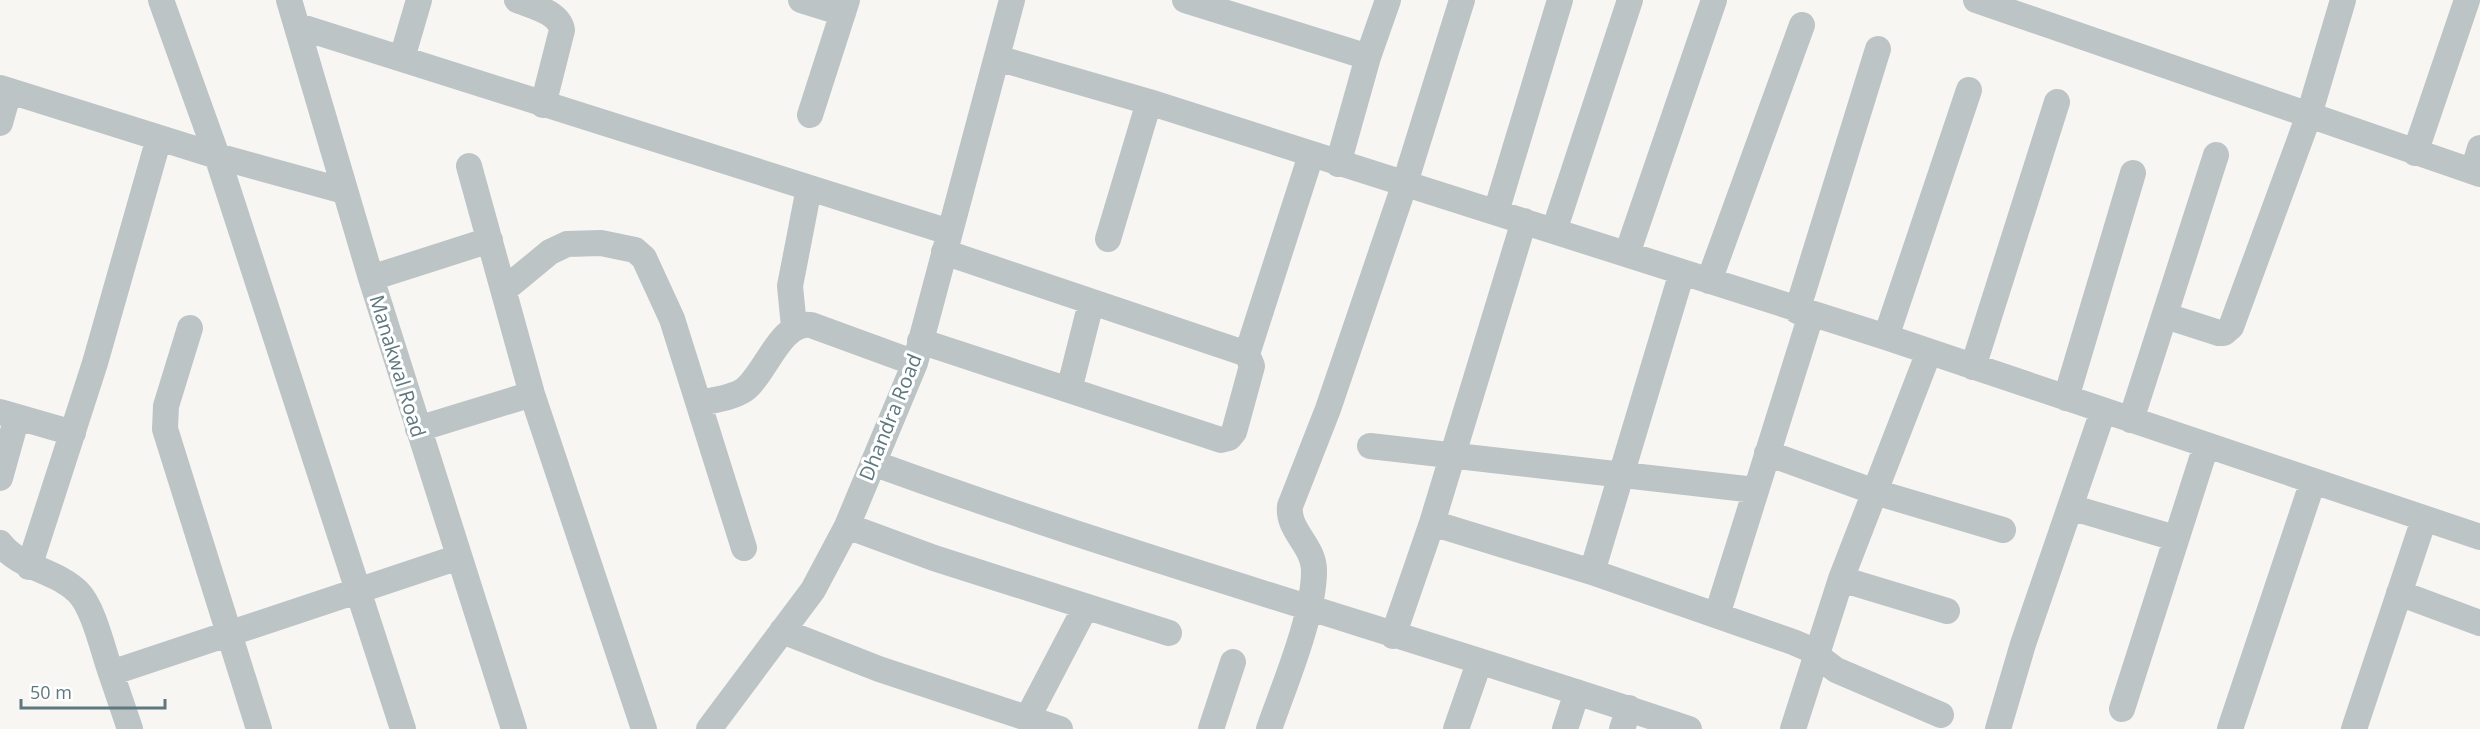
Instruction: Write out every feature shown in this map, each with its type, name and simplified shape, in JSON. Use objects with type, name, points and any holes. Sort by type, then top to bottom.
[{"type":"street","points":[[161,0],[217,156],[403,729]]},
{"type":"street","name":"Manakwal Road","points":[[290,0],[344,191],[514,729]]},
{"type":"street","points":[[402,58],[419,0]]},
{"type":"street","points":[[517,0],[554,16],[561,22],[561,37],[543,105]]},
{"type":"street","points":[[801,0],[845,6],[810,115]]},
{"type":"street","name":"Dhandra Road","points":[[709,729],[813,590],[847,526],[917,352],[1012,0]]},
{"type":"street","points":[[1185,0],[1368,57]]},
{"type":"street","points":[[1338,164],[1368,57],[1388,0]]},
{"type":"street","points":[[1269,729],[1309,609],[1314,581],[1312,557],[1291,520],[1290,506],[1328,409],[1405,183],[1462,0]]},
{"type":"street","points":[[1496,212],[1560,0]]},
{"type":"street","points":[[1554,231],[1630,0]]},
{"type":"street","points":[[1627,254],[1714,0]]},
{"type":"street","points":[[1976,0],[2415,153],[2478,164]]},
{"type":"street","points":[[2166,316],[2219,333],[2224,333],[2231,327],[2309,115],[2343,0]]},
{"type":"street","points":[[2415,153],[2468,0]]},
{"type":"street","points":[[1709,281],[1802,25]]},
{"type":"street","points":[[298,26],[809,188],[1091,303],[1247,354]]},
{"type":"street","points":[[1717,615],[1767,453],[1878,49]]},
{"type":"street","points":[[997,58],[1149,102],[1338,164],[1627,254],[1804,313],[1886,337],[2480,537]]},
{"type":"street","points":[[0,123],[4,90],[217,156],[344,191]]},
{"type":"street","points":[[1886,337],[1969,90]]},
{"type":"street","points":[[1108,239],[1149,102]]},
{"type":"street","points":[[1973,367],[2057,102]]},
{"type":"street","points":[[29,567],[73,433],[159,138]]},
{"type":"street","points":[[794,327],[811,325],[1068,390],[1226,440],[1234,432],[1252,366],[1247,354],[1311,155]]},
{"type":"street","points":[[2131,420],[2216,155]]},
{"type":"street","points":[[469,166],[532,394],[644,729]]},
{"type":"street","points":[[2066,398],[2133,173]]},
{"type":"street","points":[[699,403],[744,390],[794,327],[790,286],[809,188]]},
{"type":"street","points":[[1393,636],[1432,523],[1450,456],[1524,221]]},
{"type":"street","points":[[371,278],[490,240]]},
{"type":"street","points":[[504,290],[550,252],[567,244],[601,243],[635,250],[651,268],[672,319],[744,548]]},
{"type":"street","points":[[1592,572],[1619,475],[1682,272]]},
{"type":"street","points":[[1068,390],[1091,303]]},
{"type":"street","points":[[190,328],[166,406],[165,429],[259,729]]},
{"type":"street","points":[[1793,729],[1841,579],[1929,352]]},
{"type":"street","points":[[418,429],[532,394]]},
{"type":"street","points":[[2007,726],[2024,644],[2103,411]]},
{"type":"street","points":[[0,478],[9,415],[73,433]]},
{"type":"street","points":[[2122,709],[2206,446]]},
{"type":"street","points":[[1370,447],[1755,490]]},
{"type":"street","points":[[1767,453],[1875,492],[2002,530]]},
{"type":"street","points":[[873,462],[954,493],[1309,609],[1577,692],[1626,719],[1689,729]]},
{"type":"street","points":[[2230,729],[2313,481]]},
{"type":"street","points":[[2070,507],[2175,538]]},
{"type":"street","points":[[2354,729],[2424,519]]},
{"type":"street","points":[[1432,523],[1592,572],[1793,642],[1816,654],[1836,670],[1941,715]]},
{"type":"street","points":[[847,526],[1085,608],[1169,633]]},
{"type":"street","points":[[0,543],[29,567],[66,584],[78,593],[88,608],[130,729]]},
{"type":"street","points":[[111,673],[459,557]]},
{"type":"street","points":[[1841,579],[1947,611]]},
{"type":"street","points":[[2399,593],[2480,623]]},
{"type":"street","points":[[1027,719],[1085,608]]},
{"type":"street","points":[[782,631],[879,669],[1060,729]]},
{"type":"street","points":[[1211,729],[1233,662]]},
{"type":"street","points":[[1456,729],[1479,663]]},
{"type":"street","points":[[1565,729],[1577,692]]}]
